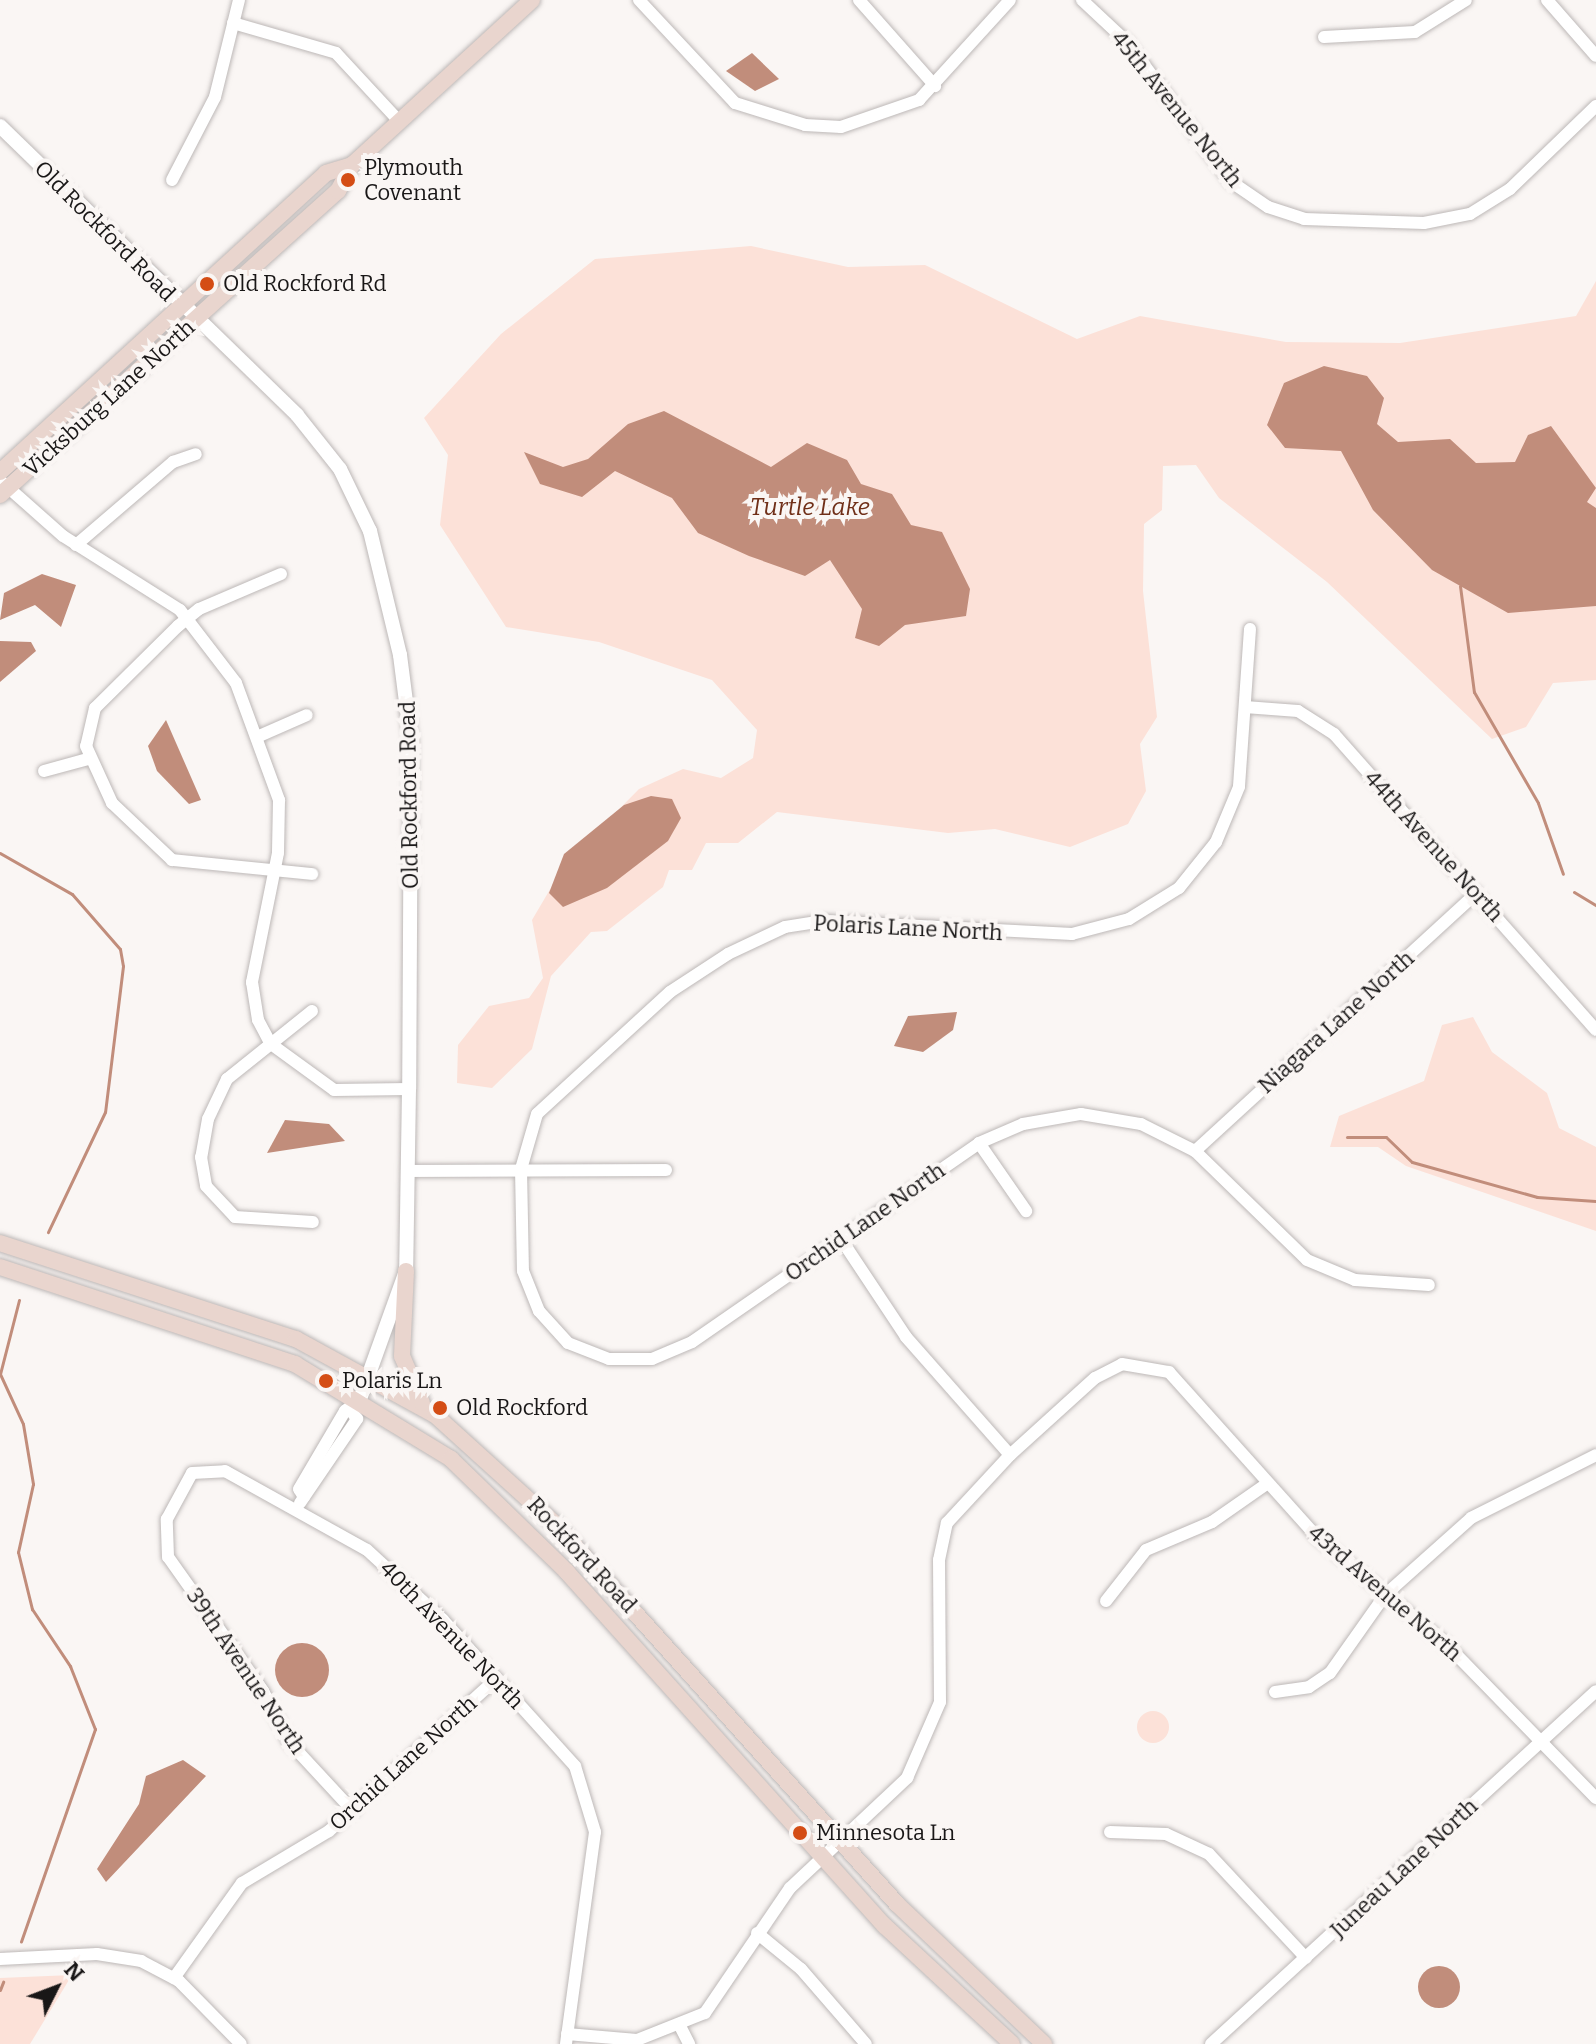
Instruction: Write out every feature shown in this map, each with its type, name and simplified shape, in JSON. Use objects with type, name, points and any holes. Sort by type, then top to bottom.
[{"type":"main road","name":"Vicksburg Lane North","points":[[2,484],[196,321],[338,191],[352,165],[532,0]]},
{"type":"main road","name":"Vicksburg Lane North","points":[[2,484],[181,306],[326,173],[352,165]]},
{"type":"main road","name":"Rockford Road","points":[[0,1243],[296,1339],[370,1376],[435,1415],[555,1524],[840,1840],[1044,2044]]},
{"type":"main road","name":"Rockford Road","points":[[0,1267],[295,1364],[504,1504],[821,1856],[1012,2044]]},
{"type":"main road","points":[[406,1271],[404,1367],[414,1394],[435,1415]]},
{"type":"street","points":[[172,180],[215,97],[239,0]]},
{"type":"street","points":[[639,0],[719,92],[805,125],[861,123],[897,112],[935,86],[1010,0]]},
{"type":"street","points":[[859,0],[935,86]]},
{"type":"street","name":"45th Avenue North","points":[[1082,0],[1128,43],[1230,181],[1268,207],[1324,222],[1424,223],[1470,214],[1510,189],[1596,106]]},
{"type":"street","points":[[1324,37],[1415,32],[1466,0]]},
{"type":"street","points":[[1547,0],[1596,56]]},
{"type":"street","points":[[233,23],[336,53],[400,122]]},
{"type":"street","name":"Old Rockford Road","points":[[0,126],[320,441],[357,498],[373,542],[411,741],[406,1271],[370,1376],[356,1406],[357,1419],[311,1497],[301,1502]]},
{"type":"street","points":[[76,545],[173,462],[196,454]]},
{"type":"street","points":[[2,484],[76,545],[188,617],[221,655],[259,736],[279,800],[275,870],[252,982],[258,1020],[271,1044],[334,1090],[409,1089]]},
{"type":"street","points":[[281,574],[188,617],[95,708],[88,759],[112,803],[165,856],[312,874]]},
{"type":"street","name":"Polaris Lane North","points":[[550,1326],[523,1271],[521,1169],[537,1114],[562,1084],[670,992],[767,934],[823,921],[1072,934],[1155,906],[1199,867],[1230,816],[1245,707],[1250,629]]},
{"type":"street","name":"44th Avenue North","points":[[1245,707],[1298,711],[1323,724],[1477,893],[1596,1030]]},
{"type":"street","points":[[259,736],[307,715]]},
{"type":"street","points":[[44,771],[88,759]]},
{"type":"street","name":"Niagara Lane North","points":[[1195,1151],[1477,893]]},
{"type":"street","points":[[312,1011],[243,1062],[215,1098],[202,1173],[235,1217],[313,1222]]},
{"type":"street","name":"Orchid Lane North","points":[[550,1326],[588,1353],[652,1359],[692,1342],[979,1143],[1023,1124],[1081,1114],[1141,1124],[1195,1151],[1307,1260],[1355,1280],[1429,1285]]},
{"type":"street","points":[[979,1143],[1026,1211]]},
{"type":"street","points":[[408,1171],[666,1170]]},
{"type":"street","points":[[567,2039],[637,2040],[681,2028],[723,1995],[757,1933],[821,1856],[923,1755],[940,1702],[941,1542],[956,1507],[1010,1455],[906,1337],[841,1239]]},
{"type":"street","name":"43rd Avenue North","points":[[1010,1455],[1095,1378],[1138,1363],[1169,1372],[1340,1559],[1446,1644],[1538,1744],[1596,1798]]},
{"type":"street","points":[[1275,1692],[1309,1687],[1330,1673],[1385,1595],[1471,1518],[1596,1455]]},
{"type":"street","name":"40th Avenue North","points":[[167,1519],[183,1483],[203,1469],[225,1471],[301,1502],[384,1563],[543,1728],[580,1777],[595,1832],[567,2039]]},
{"type":"street","points":[[1106,1601],[1146,1550],[1212,1522],[1268,1483]]},
{"type":"street","name":"39th Avenue North","points":[[167,1519],[168,1557],[263,1691],[289,1742],[353,1811]]},
{"type":"street","name":"Orchid Lane North","points":[[174,1978],[242,1883],[353,1811],[497,1678]]},
{"type":"street","name":"Juneau Lane North","points":[[1211,2044],[1596,1691]]},
{"type":"street","points":[[1110,1832],[1166,1834],[1209,1854],[1306,1958]]},
{"type":"street","points":[[757,1933],[801,1969],[866,2044]]},
{"type":"street","points":[[0,1959],[109,1955],[174,1978],[241,2044]]},
{"type":"street","points":[[681,2028],[689,2044]]},
{"type":"shaded area","points":[[751,246],[848,267],[925,265],[1077,339],[1140,316],[1286,342],[1400,343],[1576,316],[1596,281],[1596,680],[1553,683],[1526,727],[1492,739],[1327,582],[1219,498],[1196,465],[1163,466],[1162,510],[1144,524],[1143,591],[1157,717],[1140,744],[1146,791],[1128,824],[1070,847],[995,829],[948,833],[777,812],[738,843],[706,843],[692,870],[669,870],[663,887],[607,931],[591,932],[551,976],[532,1049],[492,1088],[457,1083],[458,1045],[489,1006],[529,998],[543,978],[532,920],[565,864],[639,789],[683,769],[721,778],[753,758],[757,730],[712,680],[599,642],[506,627],[440,525],[448,455],[424,418],[501,334],[595,259]]},
{"type":"shaded area","points":[[1473,1017],[1492,1052],[1547,1093],[1559,1128],[1596,1147],[1596,1231],[1406,1166],[1378,1147],[1330,1147],[1339,1116],[1424,1081],[1442,1025]]},
{"type":"shaded area","points":[[1153,1711],[1164,1716],[1169,1727],[1164,1738],[1153,1743],[1142,1738],[1137,1727],[1142,1716]]},
{"type":"shaded area","points":[[72,1975],[30,2044],[0,2044],[0,1978]]},
{"type":"water","points":[[752,53],[779,79],[755,91],[726,71]]},
{"type":"water","points":[[1324,366],[1367,376],[1384,398],[1377,424],[1398,442],[1450,439],[1476,463],[1515,462],[1528,435],[1551,426],[1596,488],[1587,502],[1596,508],[1596,606],[1508,613],[1432,570],[1373,510],[1341,451],[1285,448],[1267,425],[1284,383]]},
{"type":"water","name":"Turtle Lake","points":[[664,411],[771,467],[807,443],[847,460],[861,484],[892,494],[911,525],[942,532],[970,589],[966,616],[905,625],[879,646],[855,638],[862,609],[830,560],[805,576],[749,556],[698,533],[672,498],[615,471],[582,497],[540,484],[524,452],[563,467],[588,459],[628,424]]},
{"type":"water","points":[[42,574],[76,585],[61,627],[35,605],[0,620],[4,593]]},
{"type":"water","points":[[0,641],[31,642],[36,651],[0,682]]},
{"type":"water","points":[[166,720],[201,800],[189,804],[157,771],[148,746]]},
{"type":"water","points":[[651,796],[672,799],[681,818],[668,841],[607,888],[563,907],[549,893],[564,854],[624,805]]},
{"type":"water","points":[[957,1012],[953,1030],[923,1052],[894,1046],[908,1016]]},
{"type":"water","points":[[285,1120],[329,1124],[345,1141],[267,1153]]},
{"type":"water","points":[[302,1643],[321,1651],[329,1670],[321,1689],[302,1697],[283,1689],[275,1670],[283,1651]]},
{"type":"water","points":[[183,1760],[206,1776],[106,1882],[97,1869],[139,1804],[146,1776]]},
{"type":"water","points":[[1439,1966],[1454,1972],[1460,1987],[1454,2002],[1439,2008],[1424,2002],[1418,1987],[1424,1972]]},
{"type":"waterway","points":[[1460,586],[1474,692],[1538,803],[1563,874]]},
{"type":"waterway","points":[[0,853],[72,894],[120,949],[123,966],[105,1112],[48,1232]]},
{"type":"waterway","points":[[1574,892],[1596,905]]},
{"type":"waterway","points":[[1347,1137],[1386,1137],[1412,1162],[1537,1197],[1596,1201]]},
{"type":"waterway","points":[[19,1300],[0,1374],[23,1424],[33,1484],[18,1552],[32,1609],[70,1666],[95,1729],[21,1942]]},
{"type":"waterway","points":[[0,1990],[3,1982]]},
{"type":"place","name":"Plymouth Covenant","points":[[348,180]]},
{"type":"place","name":"Old Rockford Rd","points":[[207,284]]},
{"type":"place","name":"Polaris Ln","points":[[326,1381]]},
{"type":"place","name":"Old Rockford","points":[[440,1408]]},
{"type":"place","name":"Minnesota Ln","points":[[800,1833]]}]
